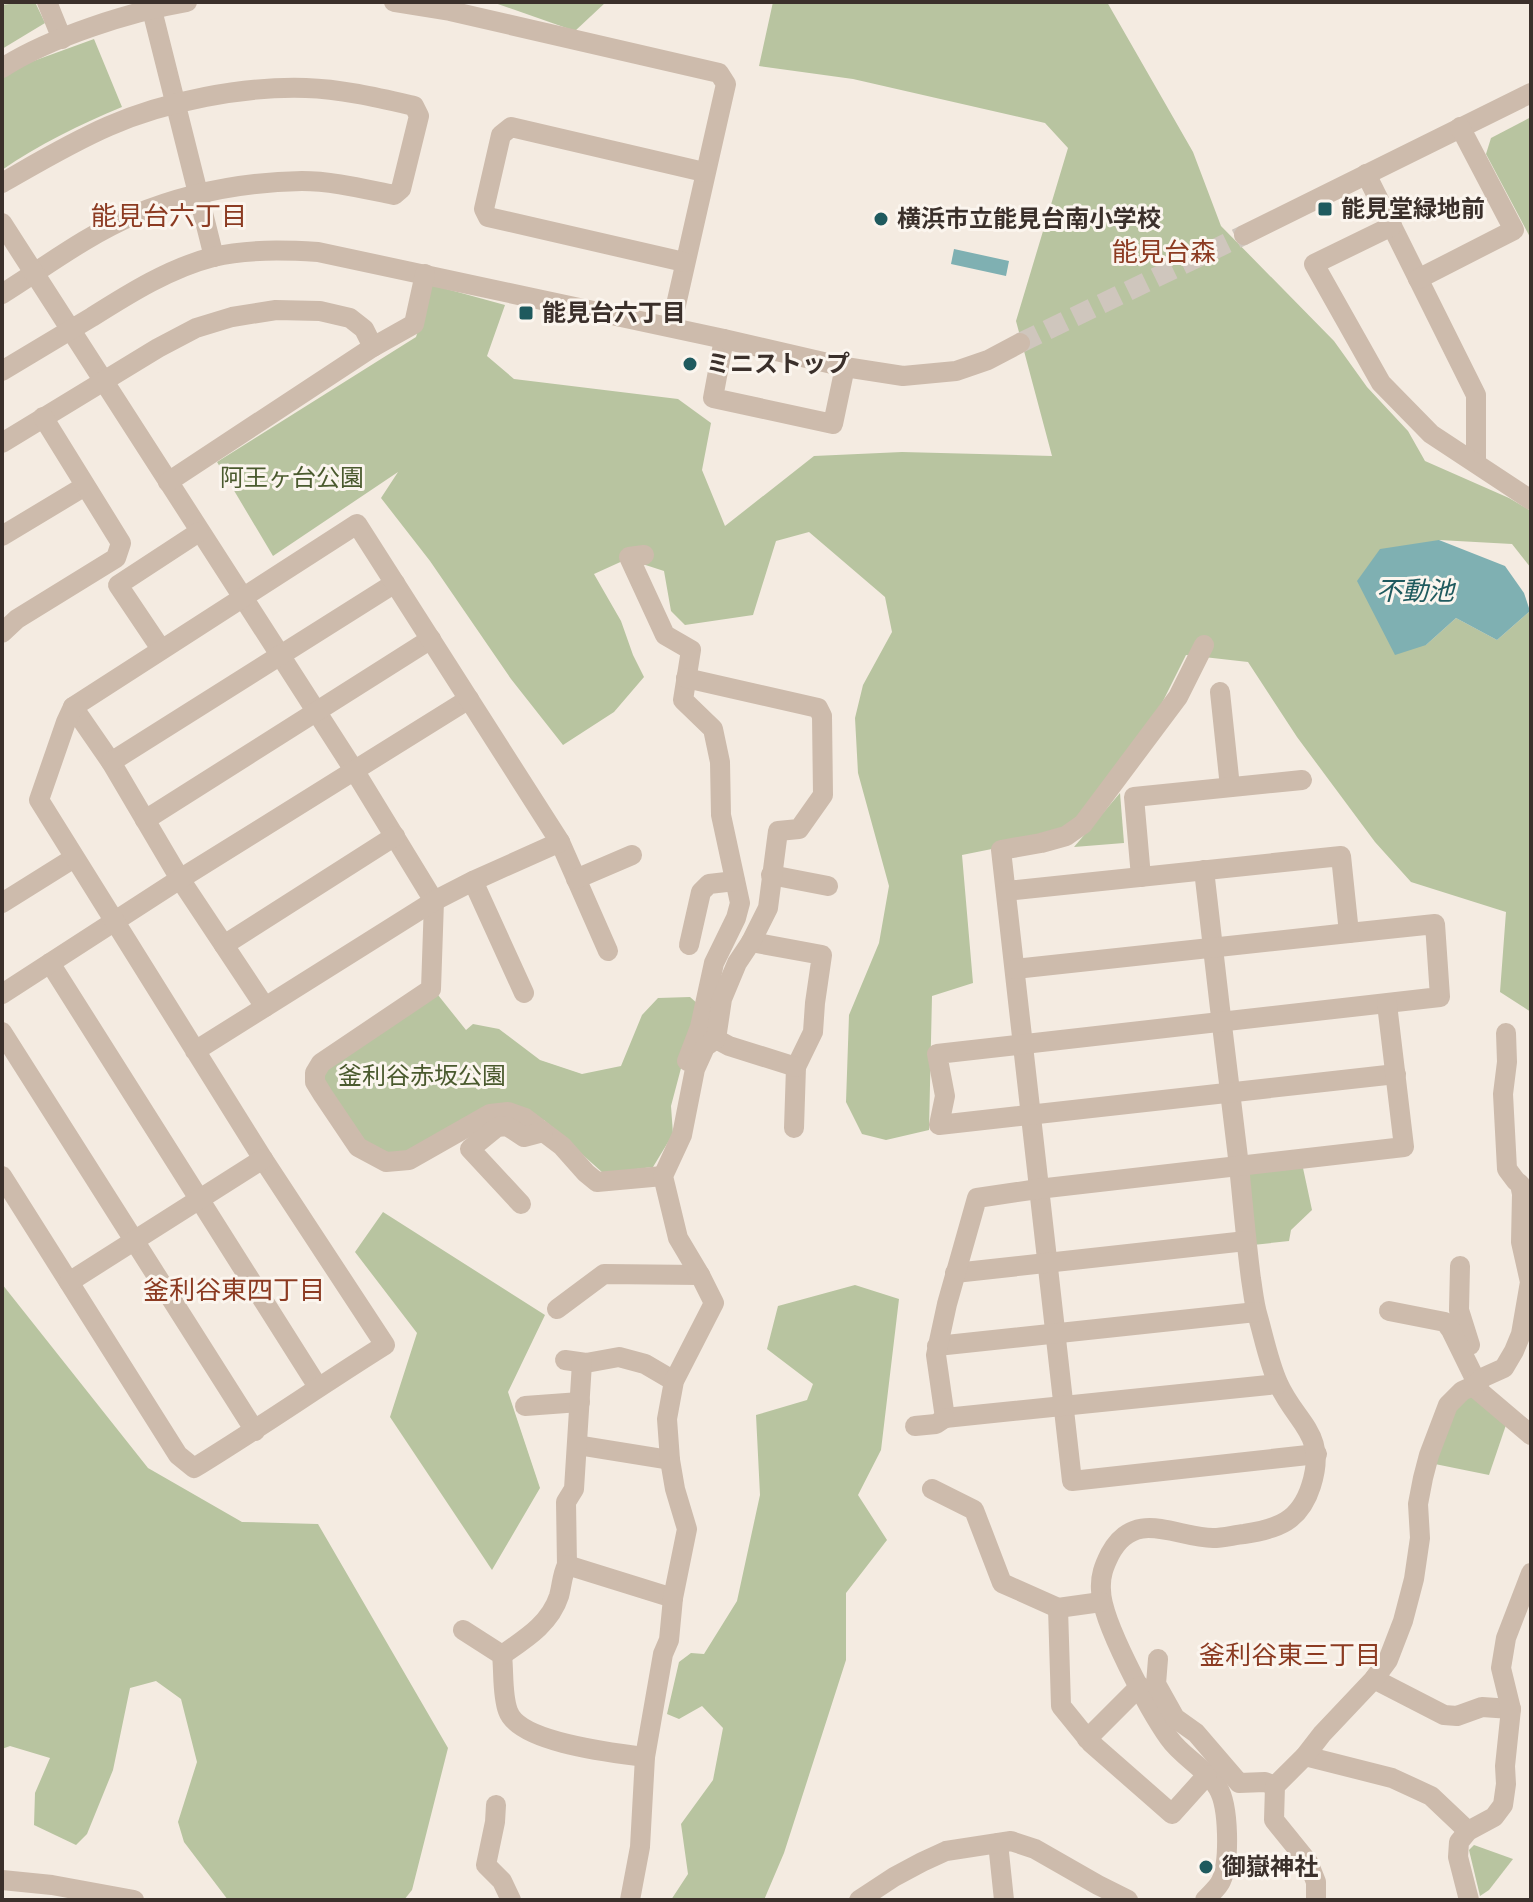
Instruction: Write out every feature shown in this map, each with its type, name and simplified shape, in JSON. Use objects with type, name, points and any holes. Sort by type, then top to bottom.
[{"type":"street","points":[[47,2],[62,39]]},
{"type":"street","points":[[2,68],[25,54],[150,6],[187,2]]},
{"type":"street","points":[[394,2],[451,7],[719,73],[726,84],[671,327]]},
{"type":"street","points":[[150,6],[214,257]]},
{"type":"street","points":[[2,183],[74,142],[113,125],[176,104],[254,89],[307,88],[380,98],[414,106],[419,116],[401,189],[394,195],[343,184],[304,181],[246,185],[198,193],[134,216],[95,236],[2,294]]},
{"type":"street","points":[[1244,235],[1531,93]]},
{"type":"street","points":[[684,262],[488,217],[484,209],[490,180],[501,135],[511,127],[704,172]]},
{"type":"street","points":[[1418,279],[1514,230],[1460,127]]},
{"type":"street","points":[[1366,174],[1476,395],[1476,463]]},
{"type":"street","points":[[2,223],[354,770],[434,901],[431,989],[321,1063],[315,1073],[315,1082],[358,1147],[386,1162],[409,1160],[490,1114],[508,1112],[525,1118],[562,1146],[597,1182],[663,1176]]},
{"type":"street","points":[[1392,226],[1314,264],[1381,383],[1431,434],[1531,500]]},
{"type":"street","points":[[2,371],[135,290],[176,271],[214,257],[285,250],[318,252],[845,367],[903,376],[956,371],[988,360],[1020,343]]},
{"type":"street","points":[[168,482],[373,347],[414,324],[425,274]]},
{"type":"street","points":[[2,443],[196,328],[232,317],[276,310],[320,311],[350,318],[364,329],[373,347]]},
{"type":"street","points":[[724,339],[713,398],[833,424],[845,367]]},
{"type":"street","points":[[2,633],[17,619],[116,558],[121,543],[43,417]]},
{"type":"street","points":[[2,536],[85,486]]},
{"type":"street","points":[[2,1176],[178,1455],[194,1468],[385,1345],[263,1159],[39,800],[73,707],[357,524],[560,842],[608,951]]},
{"type":"street","points":[[161,649],[118,585],[199,532]]},
{"type":"street","points":[[644,555],[629,557],[665,635],[691,650],[683,700],[713,729],[720,762],[721,815],[740,903],[714,963],[700,1027],[680,1085],[678,1114],[682,1135]]},
{"type":"street","points":[[111,762],[395,583]]},
{"type":"street","points":[[145,820],[431,639]]},
{"type":"street","points":[[1204,645],[1178,697],[1083,824],[1066,836],[1001,850],[1072,1481],[1317,1454]]},
{"type":"street","points":[[630,1900],[640,1847],[645,1757],[663,1654],[669,1640],[673,1598],[687,1529],[675,1489],[667,1419],[674,1381],[714,1303],[678,1238],[663,1176],[682,1135],[695,1069],[705,1047],[716,1039],[722,999],[737,963],[768,908],[778,831],[799,829],[823,795],[822,716],[818,708],[686,678]]},
{"type":"street","points":[[1220,692],[1230,787]]},
{"type":"street","points":[[2,994],[469,699]]},
{"type":"street","points":[[73,707],[111,762],[180,879],[265,1007]]},
{"type":"street","points":[[1141,877],[1134,797],[1302,780]]},
{"type":"street","points":[[224,945],[395,836]]},
{"type":"street","points":[[195,1051],[434,901],[560,842]]},
{"type":"street","points":[[576,879],[632,855]]},
{"type":"street","points":[[1006,891],[1341,856],[1349,933]]},
{"type":"street","points":[[2,903],[74,858]]},
{"type":"street","points":[[1204,870],[1256,1312],[1278,1384],[1309,1431],[1317,1454],[1312,1484],[1304,1504],[1288,1521],[1276,1528],[1213,1538],[1165,1528],[1145,1528],[1128,1533],[1103,1567],[1101,1602],[1140,1686],[1171,1741],[1218,1788],[1226,1810],[1228,1834],[1221,1881],[1205,1900]]},
{"type":"street","points":[[771,875],[828,886]]},
{"type":"street","points":[[473,881],[524,993]]},
{"type":"street","points":[[689,945],[701,892],[709,884],[735,881]]},
{"type":"street","points":[[1015,969],[1435,924],[1440,997],[937,1054],[945,1096],[939,1125],[1396,1074]]},
{"type":"street","points":[[751,942],[822,955],[813,1032],[796,1067],[794,1128]]},
{"type":"street","points":[[50,963],[318,1387]]},
{"type":"street","points":[[945,1418],[937,1346],[977,1198],[1404,1147],[1387,1004]]},
{"type":"street","points":[[2,1032],[255,1431]]},
{"type":"street","points":[[1316,1900],[1316,1882],[1308,1862],[1274,1820],[1275,1786],[1388,1660],[1414,1579],[1420,1538],[1418,1504],[1429,1455],[1448,1405],[1462,1391],[1504,1368],[1521,1334],[1531,1282],[1521,1242],[1520,1184],[1507,1169],[1503,1094],[1507,1062],[1506,1033]]},
{"type":"street","points":[[716,1039],[796,1067]]},
{"type":"street","points":[[521,1204],[470,1149],[497,1127],[507,1126],[524,1137],[543,1132]]},
{"type":"street","points":[[69,1282],[263,1159]]},
{"type":"street","points":[[955,1273],[1246,1241]]},
{"type":"street","points":[[1460,1266],[1459,1310],[1478,1382]]},
{"type":"street","points":[[557,1309],[604,1274],[700,1275]]},
{"type":"street","points":[[1389,1311],[1445,1322],[1478,1382],[1531,1435]]},
{"type":"street","points":[[937,1346],[1256,1312]]},
{"type":"street","points":[[502,1655],[546,1621],[558,1598],[567,1565],[566,1502],[574,1489],[580,1402],[573,1362],[619,1357],[645,1364],[674,1381]]},
{"type":"street","points":[[915,1426],[936,1424],[945,1418],[1278,1384]]},
{"type":"street","points":[[525,1406],[580,1402]]},
{"type":"street","points":[[577,1445],[670,1460]]},
{"type":"street","points":[[932,1489],[974,1510],[1002,1583],[1058,1608],[1101,1602]]},
{"type":"street","points":[[567,1565],[673,1598]]},
{"type":"street","points":[[1469,1900],[1458,1857],[1459,1842],[1468,1831],[1494,1817],[1503,1805],[1511,1709],[1501,1668],[1506,1638],[1531,1573]]},
{"type":"street","points":[[1058,1608],[1061,1706],[1087,1739],[1172,1814],[1207,1775]]},
{"type":"street","points":[[463,1630],[502,1655]]},
{"type":"street","points":[[502,1655],[508,1713],[517,1725],[566,1745],[645,1757]]},
{"type":"street","points":[[1158,1659],[1156,1684],[1175,1718],[1196,1733],[1239,1783],[1265,1782],[1275,1786]]},
{"type":"street","points":[[1374,1679],[1444,1715],[1457,1716],[1482,1707],[1511,1709]]},
{"type":"street","points":[[1087,1739],[1140,1686]]},
{"type":"street","points":[[1305,1756],[1392,1778],[1431,1796],[1468,1831]]},
{"type":"street","points":[[496,1805],[486,1865],[502,1881],[511,1900]]},
{"type":"street","points":[[859,1900],[894,1877],[946,1851],[1011,1841],[1035,1849],[1128,1900]]},
{"type":"street","points":[[998,1843],[1004,1900]]},
{"type":"street","points":[[2,1880],[134,1900]]},
{"type":"green space","points":[[35,2],[45,23],[2,49],[2,5]]},
{"type":"green space","points":[[492,2],[606,2],[575,31]]},
{"type":"green space","name":"阿王ヶ台公園","points":[[773,2],[1107,2],[1193,152],[1221,226],[1334,341],[1367,387],[1408,431],[1425,461],[1531,511],[1531,568],[1512,544],[1439,540],[1426,645],[1456,618],[1497,640],[1531,610],[1531,1012],[1500,992],[1506,912],[1411,882],[1375,842],[1297,737],[1248,662],[1186,655],[1121,785],[1067,834],[962,855],[973,983],[932,996],[929,1130],[886,1140],[862,1134],[846,1102],[849,1015],[879,943],[889,886],[858,773],[855,718],[863,685],[892,632],[885,597],[809,532],[776,541],[753,615],[685,625],[671,611],[664,571],[627,559],[594,574],[621,621],[644,677],[614,712],[563,745],[511,679],[430,561],[381,498],[398,472],[273,556],[217,462],[416,337],[432,285],[505,305],[487,356],[514,379],[678,399],[711,423],[702,470],[725,526],[814,456],[902,452],[1052,456],[1016,321],[1068,148],[1045,123],[853,79],[759,66]]},
{"type":"green space","points":[[94,39],[122,107],[60,136],[2,170],[2,78],[28,63]]},
{"type":"green space","points":[[1531,117],[1531,239],[1486,154],[1491,138]]},
{"type":"green space","points":[[1120,793],[1124,843],[1074,847]]},
{"type":"green space","name":"釜利谷赤坂公園","points":[[438,995],[466,1030],[473,1024],[499,1029],[540,1060],[582,1074],[621,1066],[642,1015],[658,998],[690,997],[698,1004],[671,1106],[673,1134],[653,1167],[603,1173],[544,1120],[408,1151],[390,1153],[364,1143],[324,1080],[326,1068]]},
{"type":"green space","points":[[1303,1168],[1312,1210],[1291,1230],[1289,1241],[1253,1245],[1246,1174]]},
{"type":"green space","points":[[383,1212],[545,1315],[508,1392],[540,1488],[492,1570],[390,1417],[417,1333],[355,1252]]},
{"type":"green space","points":[[2,1284],[148,1468],[242,1522],[318,1524],[448,1748],[412,1890],[404,1900],[228,1900],[184,1842],[178,1822],[197,1762],[181,1699],[156,1681],[130,1688],[113,1770],[87,1834],[76,1845],[34,1825],[35,1793],[50,1758],[10,1746],[2,1749]]},
{"type":"green space","points":[[855,1285],[899,1299],[881,1450],[858,1495],[887,1540],[846,1593],[846,1660],[784,1853],[764,1900],[671,1900],[688,1874],[681,1824],[713,1780],[723,1728],[702,1706],[679,1719],[667,1714],[679,1662],[691,1653],[704,1654],[737,1601],[760,1495],[756,1415],[807,1400],[813,1384],[767,1349],[778,1306]]},
{"type":"green space","points":[[1472,1391],[1507,1422],[1489,1475],[1430,1463],[1449,1409]]},
{"type":"green space","points":[[1474,1845],[1513,1859],[1489,1890],[1480,1896],[1469,1850]]},
{"type":"water","points":[[954,249],[1009,261],[1006,276],[951,264]]},
{"type":"water","name":"不動池","points":[[1439,540],[1505,566],[1524,593],[1530,611],[1497,640],[1456,618],[1426,645],[1395,655],[1357,581],[1380,549]]},
{"type":"tunnel","points":[[1020,343],[1244,235]]},
{"type":"place","name":"能見堂緑地前","points":[[1325,209]]},
{"type":"place","name":"横浜市立能見台南小学校","points":[[881,219]]},
{"type":"place","name":"能見台六丁目","points":[[526,313]]},
{"type":"place","name":"ミニストップ","points":[[690,364]]},
{"type":"place","name":"御嶽神社","points":[[1206,1867]]},
{"type":"district","name":"能見台六丁目","points":[[169,216]]},
{"type":"district","name":"能見台森","points":[[1164,252]]},
{"type":"district","name":"釜利谷東四丁目","points":[[234,1290]]},
{"type":"district","name":"釜利谷東三丁目","points":[[1290,1655]]}]
